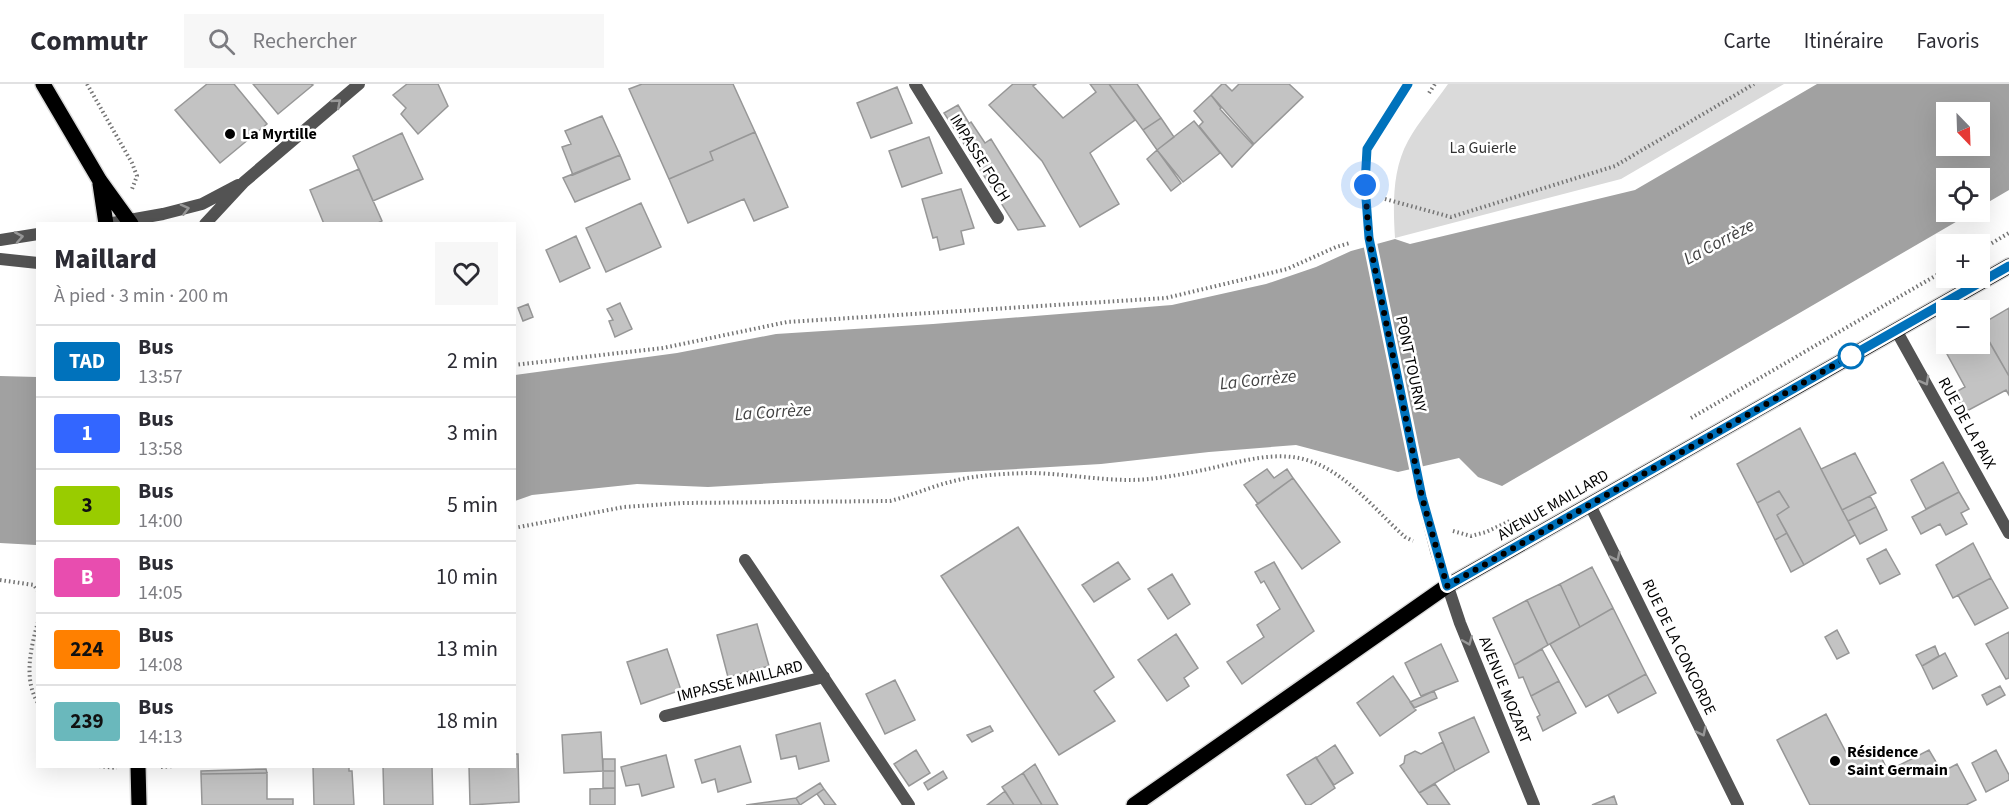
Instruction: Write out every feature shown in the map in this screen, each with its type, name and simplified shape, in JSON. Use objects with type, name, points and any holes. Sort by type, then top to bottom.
[{"type":"main road","points":[[43,84],[100,181],[130,222]]},
{"type":"main road","points":[[100,181],[106,222]]},
{"type":"main road","name":"AVENUE MAILLARD","points":[[1134,805],[1447,586],[2009,266]]},
{"type":"main road","points":[[138,768],[139,805]]},
{"type":"street","points":[[207,222],[244,182],[359,84]]},
{"type":"street","name":"IMPASSE FOCH","points":[[915,84],[998,218]]},
{"type":"street","name":"PONT TOURNY","points":[[1408,84],[1367,149],[1365,185],[1369,238],[1422,497],[1447,586]]},
{"type":"street","points":[[130,222],[202,204],[244,182]]},
{"type":"street","points":[[0,240],[36,234]]},
{"type":"street","points":[[0,259],[36,263]]},
{"type":"street","name":"RUE DE LA PAIX","points":[[1896,330],[2009,533]]},
{"type":"street","name":"RUE DE LA CONCORDE","points":[[1590,505],[1738,805]]},
{"type":"street","name":"IMPASSE MAILLARD","points":[[745,560],[909,805]]},
{"type":"street","name":"AVENUE MOZART","points":[[1447,586],[1534,805]]},
{"type":"street","name":"IMPASSE MAILLARD","points":[[665,716],[824,677]]},
{"type":"path","points":[[87,84],[132,163],[137,177],[133,188],[119,207]]},
{"type":"path","points":[[1423,103],[1435,84]]},
{"type":"path","points":[[1384,192],[1384,199],[1451,217],[1615,166],[1754,84]]},
{"type":"path","points":[[1990,244],[2009,233]]},
{"type":"path","points":[[516,365],[663,348],[787,322],[1166,298],[1287,269],[1336,247]]},
{"type":"path","points":[[1689,419],[1936,275]]},
{"type":"path","points":[[516,528],[624,507],[682,503],[890,501],[949,482],[980,476],[1027,473],[1148,479],[1200,471],[1252,459],[1285,457],[1309,461],[1334,473],[1405,537]]},
{"type":"path","points":[[1453,531],[1471,536],[1519,517]]},
{"type":"path","points":[[0,580],[34,585],[36,588]]},
{"type":"path","points":[[36,634],[29,675],[36,700]]},
{"type":"green space","name":"La Guierle","points":[[1448,84],[1784,84],[1621,179],[1395,238],[1396,176],[1403,152],[1417,126]]},
{"type":"water","name":"La Corrèze","points":[[1817,84],[2009,84],[2009,190],[1990,201],[1990,168],[1936,168],[1936,222],[1956,222],[1502,486],[1478,477],[1459,458],[1398,472],[1296,445],[1101,464],[708,487],[637,484],[532,495],[516,501],[516,375],[677,353],[776,334],[1172,305],[1266,284],[1316,267],[1351,251],[1395,239],[1410,244],[1635,190]]},
{"type":"water","points":[[0,376],[36,377],[36,545],[0,543]]},
{"type":"building","points":[[207,84],[234,84],[267,124],[220,163],[175,110]]},
{"type":"building","points":[[253,84],[311,84],[313,85],[278,114]]},
{"type":"building","points":[[407,84],[438,84],[448,106],[418,134],[401,114],[406,108],[393,95]]},
{"type":"building","points":[[642,84],[733,84],[755,132],[710,152],[713,160],[669,179],[629,89]]},
{"type":"building","points":[[1013,84],[1036,84],[1033,86],[1063,118],[1096,92],[1090,84],[1109,84],[1135,120],[1090,153],[1119,204],[1080,227],[1042,161],[989,105]]},
{"type":"building","points":[[1109,84],[1137,84],[1161,118],[1143,130]]},
{"type":"building","points":[[1222,84],[1232,91],[1239,84],[1289,84],[1303,97],[1254,144],[1211,95]]},
{"type":"building","points":[[897,87],[912,123],[871,138],[857,103]]},
{"type":"building","points":[[1211,95],[1220,109],[1253,145],[1232,167],[1199,126],[1203,122],[1194,111]]},
{"type":"building","points":[[958,105],[969,123],[957,133],[944,113]]},
{"type":"building","points":[[602,116],[620,155],[573,175],[562,147],[571,144],[565,131]]},
{"type":"building","points":[[1161,118],[1174,137],[1157,150],[1143,130]]},
{"type":"building","points":[[1194,121],[1220,153],[1183,182],[1157,150]]},
{"type":"building","points":[[971,122],[985,143],[991,139],[1045,226],[1018,230],[957,133]]},
{"type":"building","points":[[755,132],[788,207],[754,221],[744,199],[688,223],[669,179],[713,160],[710,152]]},
{"type":"building","points":[[402,133],[423,179],[373,201],[353,156]]},
{"type":"building","points":[[929,137],[942,173],[902,187],[889,151]]},
{"type":"building","points":[[1157,150],[1181,183],[1171,191],[1147,159]]},
{"type":"building","points":[[620,155],[630,179],[575,202],[563,178]]},
{"type":"building","points":[[359,169],[382,221],[323,222],[310,190]]},
{"type":"building","points":[[961,189],[974,228],[961,231],[964,244],[940,250],[937,237],[933,238],[922,199]]},
{"type":"building","points":[[641,203],[661,247],[606,272],[586,228]]},
{"type":"building","points":[[576,236],[590,268],[560,282],[546,250]]},
{"type":"building","points":[[620,303],[632,329],[615,337],[609,321],[613,320],[607,309]]},
{"type":"building","points":[[528,304],[533,317],[523,321],[518,308]]},
{"type":"building","points":[[2009,308],[2009,376],[1990,343],[1990,319]]},
{"type":"building","points":[[1990,343],[2009,376],[2009,395],[2006,390],[1965,412],[1954,393],[1965,387],[1947,354],[1990,354]]},
{"type":"building","points":[[1800,428],[1855,535],[1804,565],[1777,515],[1789,507],[1779,491],[1757,503],[1737,464]]},
{"type":"building","points":[[1855,453],[1876,493],[1842,510],[1821,469]]},
{"type":"building","points":[[1943,462],[1959,492],[1926,509],[1911,480]]},
{"type":"building","points":[[1267,469],[1274,478],[1287,469],[1293,478],[1258,504],[1244,485]]},
{"type":"building","points":[[1293,478],[1340,542],[1302,569],[1256,505]]},
{"type":"building","points":[[1779,491],[1789,507],[1777,515],[1787,533],[1775,540],[1757,503]]},
{"type":"building","points":[[1959,492],[1969,509],[1961,513],[1967,524],[1946,535],[1940,524],[1921,534],[1912,517]]},
{"type":"building","points":[[1870,496],[1876,507],[1848,521],[1842,510]]},
{"type":"building","points":[[1876,507],[1887,530],[1860,544],[1848,521]]},
{"type":"building","points":[[1018,527],[1114,677],[1094,691],[1115,721],[1059,755],[941,576]]},
{"type":"building","points":[[1787,533],[1804,565],[1791,572],[1775,540]]},
{"type":"building","points":[[1973,543],[1991,578],[1953,598],[1936,565]]},
{"type":"building","points":[[1886,549],[1900,574],[1880,584],[1867,559]]},
{"type":"building","points":[[1118,562],[1130,579],[1094,602],[1082,585]]},
{"type":"building","points":[[1274,562],[1314,631],[1242,684],[1227,662],[1264,637],[1257,625],[1280,609],[1264,581],[1261,583],[1255,572]]},
{"type":"building","points":[[1592,567],[1613,608],[1580,627],[1560,584]]},
{"type":"building","points":[[1172,574],[1190,604],[1168,619],[1148,589]]},
{"type":"building","points":[[1991,578],[2008,608],[1975,625],[1958,595]]},
{"type":"building","points":[[1560,584],[1580,627],[1548,645],[1527,600]]},
{"type":"building","points":[[1527,600],[1548,645],[1514,665],[1493,618]]},
{"type":"building","points":[[1613,608],[1646,674],[1586,707],[1550,644]]},
{"type":"building","points":[[757,624],[769,666],[728,677],[717,635]]},
{"type":"building","points":[[1837,630],[1849,653],[1837,659],[1825,637]]},
{"type":"building","points":[[2009,632],[2009,678],[2006,679],[1986,644]]},
{"type":"building","points":[[1176,634],[1198,668],[1184,678],[1189,686],[1167,701],[1138,660]]},
{"type":"building","points":[[1441,644],[1458,681],[1421,696],[1405,663]]},
{"type":"building","points":[[1935,646],[1939,656],[1922,666],[1916,655]]},
{"type":"building","points":[[667,649],[681,690],[641,704],[627,662]]},
{"type":"building","points":[[1542,649],[1559,681],[1531,696],[1523,677],[1519,678],[1514,665]]},
{"type":"building","points":[[1945,653],[1957,676],[1933,689],[1922,666]]},
{"type":"building","points":[[1646,674],[1656,693],[1618,713],[1608,695]]},
{"type":"building","points":[[1393,676],[1416,710],[1380,736],[1357,703]]},
{"type":"building","points":[[895,680],[915,720],[885,734],[866,694]]},
{"type":"building","points":[[1559,681],[1576,713],[1543,731],[1537,717],[1540,715],[1531,696]]},
{"type":"building","points":[[2000,686],[2005,695],[1987,705],[1982,695]]},
{"type":"building","points":[[1434,691],[1437,698],[1414,708],[1410,702]]},
{"type":"building","name":"Résidence Saint Germain","points":[[1826,714],[1849,758],[1870,747],[1877,749],[1888,771],[1929,750],[1942,772],[1957,764],[1976,800],[1966,805],[1810,805],[1777,740]]},
{"type":"building","points":[[1474,717],[1489,752],[1455,771],[1439,733]]},
{"type":"building","points":[[820,723],[829,761],[799,769],[796,756],[781,759],[776,735]]},
{"type":"building","points":[[990,726],[993,731],[972,742],[967,735]]},
{"type":"building","points":[[601,732],[603,771],[564,773],[562,735]]},
{"type":"building","points":[[1443,742],[1455,771],[1419,793],[1400,766],[1404,763],[1405,756],[1415,751],[1421,754]]},
{"type":"building","points":[[1335,745],[1353,773],[1334,785],[1316,758]]},
{"type":"building","points":[[740,746],[751,782],[718,792],[715,779],[702,783],[695,760]]},
{"type":"building","points":[[916,750],[930,773],[909,786],[894,764]]},
{"type":"building","points":[[1996,750],[2009,775],[2009,780],[1986,792],[1972,763]]},
{"type":"building","points":[[516,754],[518,754],[519,802],[470,805],[469,768],[516,768]]},
{"type":"building","points":[[666,755],[674,787],[642,796],[639,784],[626,786],[621,767]]},
{"type":"building","points":[[1316,757],[1335,788],[1310,805],[1306,805],[1287,775]]},
{"type":"building","points":[[603,759],[615,759],[615,771],[603,771]]},
{"type":"building","points":[[1035,764],[1058,805],[1042,805],[1023,773]]},
{"type":"building","points":[[313,768],[349,768],[349,771],[352,771],[354,805],[314,805]]},
{"type":"building","points":[[383,768],[432,768],[433,805],[384,805]]},
{"type":"building","points":[[266,769],[267,773],[201,774],[201,771]]},
{"type":"building","points":[[603,771],[615,771],[615,788],[603,788]]},
{"type":"building","points":[[943,771],[947,778],[928,790],[924,783]]},
{"type":"building","points":[[267,773],[267,799],[293,799],[293,805],[202,805],[201,774]]},
{"type":"building","points":[[1023,773],[1042,805],[1014,805],[1002,787]]},
{"type":"building","points":[[820,783],[824,789],[800,805],[796,798]]},
{"type":"building","points":[[1435,784],[1450,805],[1428,805],[1419,793]]},
{"type":"building","points":[[615,788],[615,805],[590,805],[590,789]]},
{"type":"building","points":[[824,789],[836,805],[825,805],[817,794]]},
{"type":"building","points":[[1005,791],[1014,805],[987,805]]},
{"type":"building","points":[[1614,796],[1617,805],[1592,805]]},
{"type":"building","points":[[796,798],[800,805],[746,805],[768,802]]},
{"type":"bus line","name":"TAD","points":[[1408,84],[1367,149],[1365,185],[1369,238],[1422,497],[1447,586],[2009,266]]},
{"type":"place","name":"La Myrtille","points":[[230,134]]},
{"type":"place","name":"Résidence Saint Germain","points":[[1835,761]]},
{"type":"route","points":[[1365,185],[1373,259],[1422,497],[1447,586],[1854,354],[1851,356]]}]
